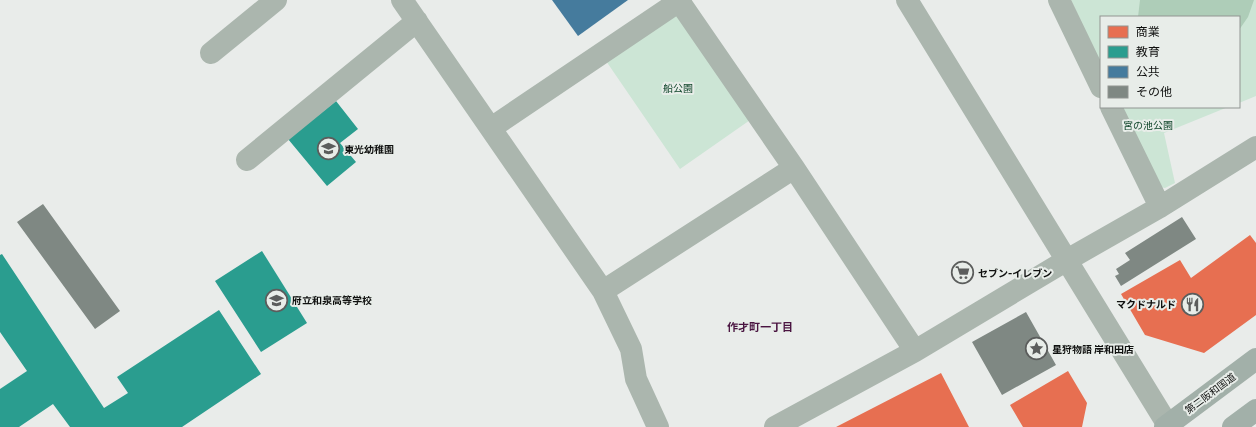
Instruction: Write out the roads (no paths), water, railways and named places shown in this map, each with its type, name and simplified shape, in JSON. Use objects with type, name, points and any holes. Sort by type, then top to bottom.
[{"type":"highway","name":"第二阪和国道","points":[[1167,426],[1256,359]]},
{"type":"highway","points":[[1233,427],[1256,410]]},
{"type":"street","points":[[211,53],[276,0]]},
{"type":"street","points":[[402,0],[603,292],[631,349],[636,379],[658,427]]},
{"type":"street","points":[[907,0],[1167,426]]},
{"type":"street","points":[[1060,0],[1100,85]]},
{"type":"street","points":[[491,128],[680,1],[794,168],[915,351]]},
{"type":"street","points":[[247,160],[417,21]]},
{"type":"street","points":[[1111,108],[1160,207]]},
{"type":"street","points":[[775,427],[915,351],[1067,260],[1160,207],[1256,147]]},
{"type":"street","points":[[603,292],[794,168]]},
{"type":"place","name":"東光幼稚園","points":[[329,149]]},
{"type":"place","name":"セブン-イレブン","points":[[962,273]]},
{"type":"place","name":"府立和泉高等学校","points":[[277,300]]},
{"type":"place","name":"マクドナルド","points":[[1192,304]]},
{"type":"place","name":"星狩物語 岸和田店","points":[[1036,349]]},
{"type":"district","name":"作才町一丁目","points":[[760,326]]},
{"type":"park label","name":"船公園","points":[[678,88]]},
{"type":"park label","name":"宮の池公園","points":[[1148,125]]}]
